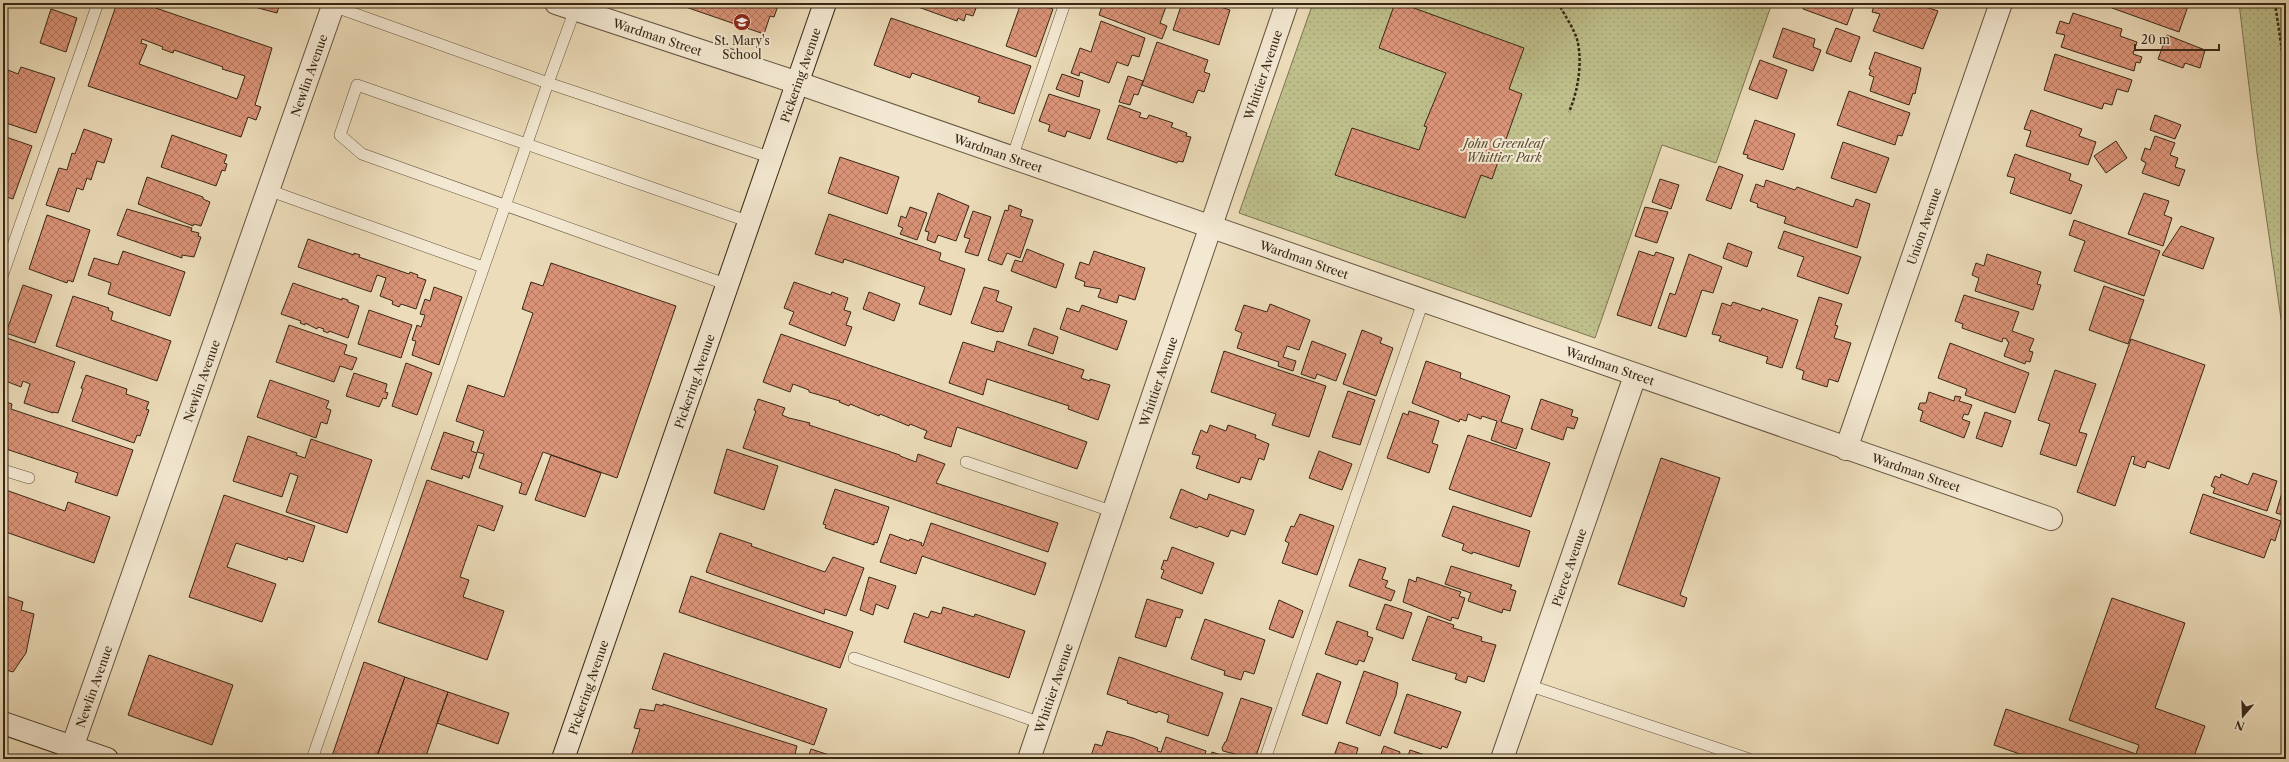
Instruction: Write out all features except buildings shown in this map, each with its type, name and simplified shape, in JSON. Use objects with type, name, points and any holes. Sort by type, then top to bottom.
[{"type":"street","name":"Pickering Avenue","points":[[563,759],[825,3]]},
{"type":"street","name":"Whittier Avenue","points":[[1029,759],[1287,3]]},
{"type":"street","name":"Union Avenue","points":[[1846,449],[2001,3]]},
{"type":"street","name":"Newlin Avenue","points":[[71,753],[333,5]]},
{"type":"street","name":"Wardman Street","points":[[570,5],[798,83],[1635,376],[2051,519]]},
{"type":"street","name":"Pierce Avenue","points":[[1502,759],[1635,376]]},
{"type":"street","points":[[3,723],[71,753],[107,759]]},
{"type":"lane","points":[[3,274],[98,3]]},
{"type":"lane","points":[[1012,158],[1065,3]]},
{"type":"lane","points":[[333,5],[548,83],[772,158]]},
{"type":"lane","points":[[312,759],[548,83],[570,5]]},
{"type":"lane","points":[[728,285],[362,154],[340,136],[357,85],[750,222]]},
{"type":"lane","points":[[268,190],[483,267]]},
{"type":"lane","points":[[1265,759],[1423,302]]},
{"type":"lane","points":[[966,462],[1114,512]]},
{"type":"lane","points":[[3,470],[28,478]]},
{"type":"lane","points":[[854,658],[1041,723]]},
{"type":"lane","points":[[1528,685],[1749,759]]},
{"type":"path","points":[[1558,3],[1577,39],[1579,72],[1569,112]]},
{"type":"path","points":[[2275,3],[2286,78]]},
{"type":"green space","name":"John Greenleaf Whittier Park","points":[[1313,3],[1772,3],[1716,163],[1662,145],[1595,338],[1239,213]]},
{"type":"green space","points":[[2239,3],[2286,3],[2286,353],[2257,153]]},
{"type":"place","name":"St. Mary's School","points":[[742,22]]}]
